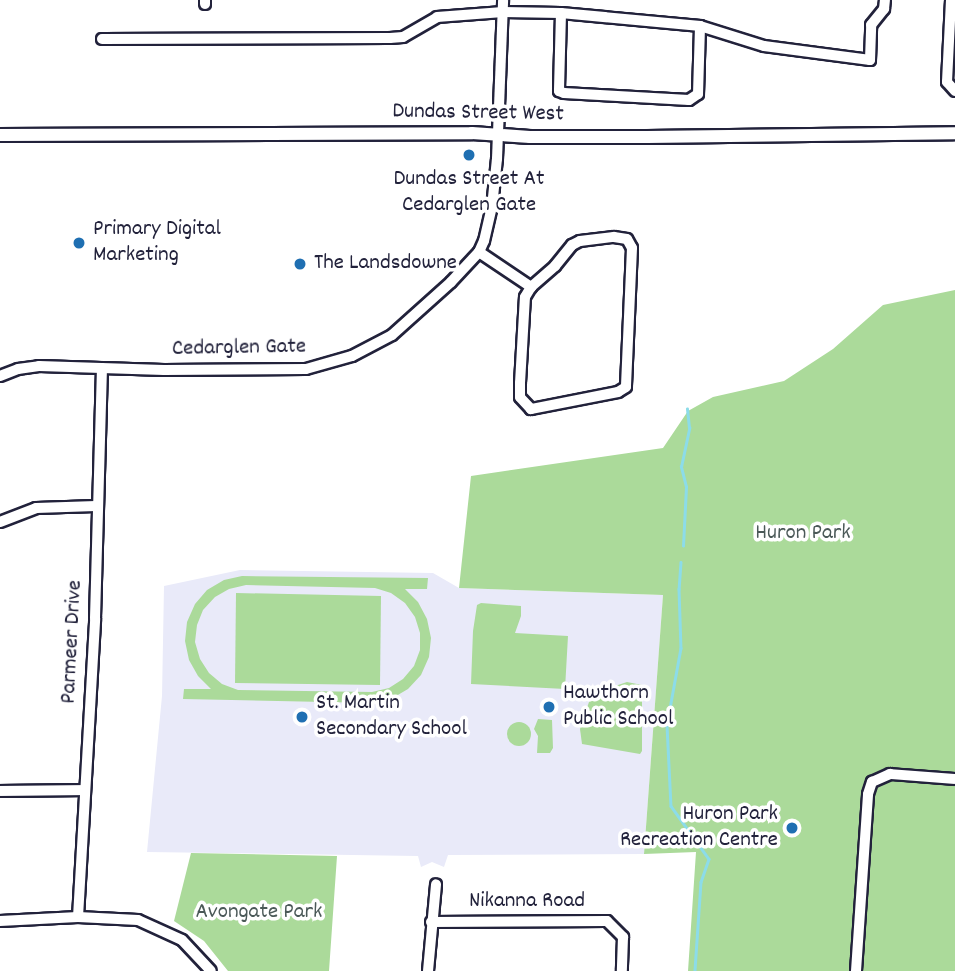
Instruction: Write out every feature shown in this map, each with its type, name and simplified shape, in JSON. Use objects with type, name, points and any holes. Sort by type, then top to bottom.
[{"type":"main road","name":"Dundas Street West","points":[[0,135],[648,137],[955,133]]},
{"type":"street","points":[[503,0],[499,135],[492,207],[479,252],[531,287]]},
{"type":"street","points":[[102,39],[390,38],[403,37],[437,18],[503,12],[561,13],[701,26],[764,46],[870,60],[871,25],[884,9],[886,0]]},
{"type":"street","points":[[951,0],[947,82],[955,91]]},
{"type":"street","points":[[561,13],[559,91],[564,93],[689,100],[698,94],[701,26]]},
{"type":"street","points":[[614,237],[627,240],[632,248],[626,387],[618,393],[531,410],[524,404],[520,383],[521,344],[525,298],[531,287],[580,241],[614,237]]},
{"type":"street","name":"Cedarglen Gate","points":[[0,376],[18,369],[39,366],[255,370],[306,369],[330,364],[392,335],[479,252]]},
{"type":"street","name":"Parmeer Drive","points":[[78,917],[95,618],[96,506],[102,445],[103,368]]},
{"type":"street","points":[[0,522],[48,506],[96,506]]},
{"type":"street","points":[[856,971],[868,794],[872,782],[890,774],[955,779]]},
{"type":"street","points":[[0,791],[85,790]]},
{"type":"street","points":[[428,971],[436,884]]},
{"type":"street","points":[[0,921],[78,917],[125,918],[163,929],[189,945],[211,971]]},
{"type":"street","name":"Nikanna Road","points":[[431,922],[607,921],[623,937],[622,971]]},
{"type":"shaded area","points":[[240,570],[433,573],[459,588],[663,595],[644,854],[448,855],[444,867],[432,862],[421,867],[418,856],[147,852],[162,696],[164,586]]},
{"type":"green space","name":"Huron Park","points":[[955,290],[955,971],[688,971],[696,852],[644,854],[663,595],[459,588],[471,476],[663,448],[688,411],[713,397],[784,381],[833,349],[883,305]]},
{"type":"green space","points":[[242,576],[428,578],[427,589],[405,589],[418,602],[427,619],[431,638],[429,657],[421,675],[408,689],[391,699],[372,703],[183,699],[184,689],[211,689],[198,676],[189,660],[185,641],[187,622],[195,604],[207,590],[224,580]],"holes":[[[246,585],[375,588],[391,593],[405,603],[415,617],[420,633],[420,650],[414,666],[403,679],[389,688],[372,692],[238,690],[222,684],[209,673],[200,659],[195,642],[197,625],[203,610],[215,597],[229,589]]]},
{"type":"green space","points":[[236,593],[381,596],[380,685],[235,683]]},
{"type":"green space","points":[[477,605],[521,606],[521,616],[515,633],[568,636],[565,689],[471,684],[473,631]]},
{"type":"green space","points":[[627,682],[642,685],[640,754],[582,744],[580,729],[589,702],[600,691]]},
{"type":"green space","points":[[538,719],[552,720],[553,748],[550,753],[537,753],[538,736],[534,729]]},
{"type":"green space","points":[[519,722],[528,725],[531,734],[528,743],[519,746],[510,743],[507,734],[510,725]]},
{"type":"green space","name":"Avongate Park","points":[[191,853],[337,856],[329,971],[228,971],[204,941],[174,921]]},
{"type":"waterway","points":[[683,546],[686,487],[681,467],[689,428],[687,409]]},
{"type":"waterway","points":[[681,562],[681,648],[667,725],[671,806],[709,859],[701,882],[695,971]]},
{"type":"place","name":"Dundas Street At Cedarglen Gate","points":[[469,155]]},
{"type":"place","name":"Primary Digital Marketing","points":[[79,243]]},
{"type":"place","name":"The Landsdowne","points":[[300,264]]},
{"type":"place","name":"Hawthorn Public School","points":[[549,707]]},
{"type":"place","name":"St. Martin Secondary School","points":[[302,717]]},
{"type":"place","name":"Huron Park Recreation Centre","points":[[792,828]]}]
